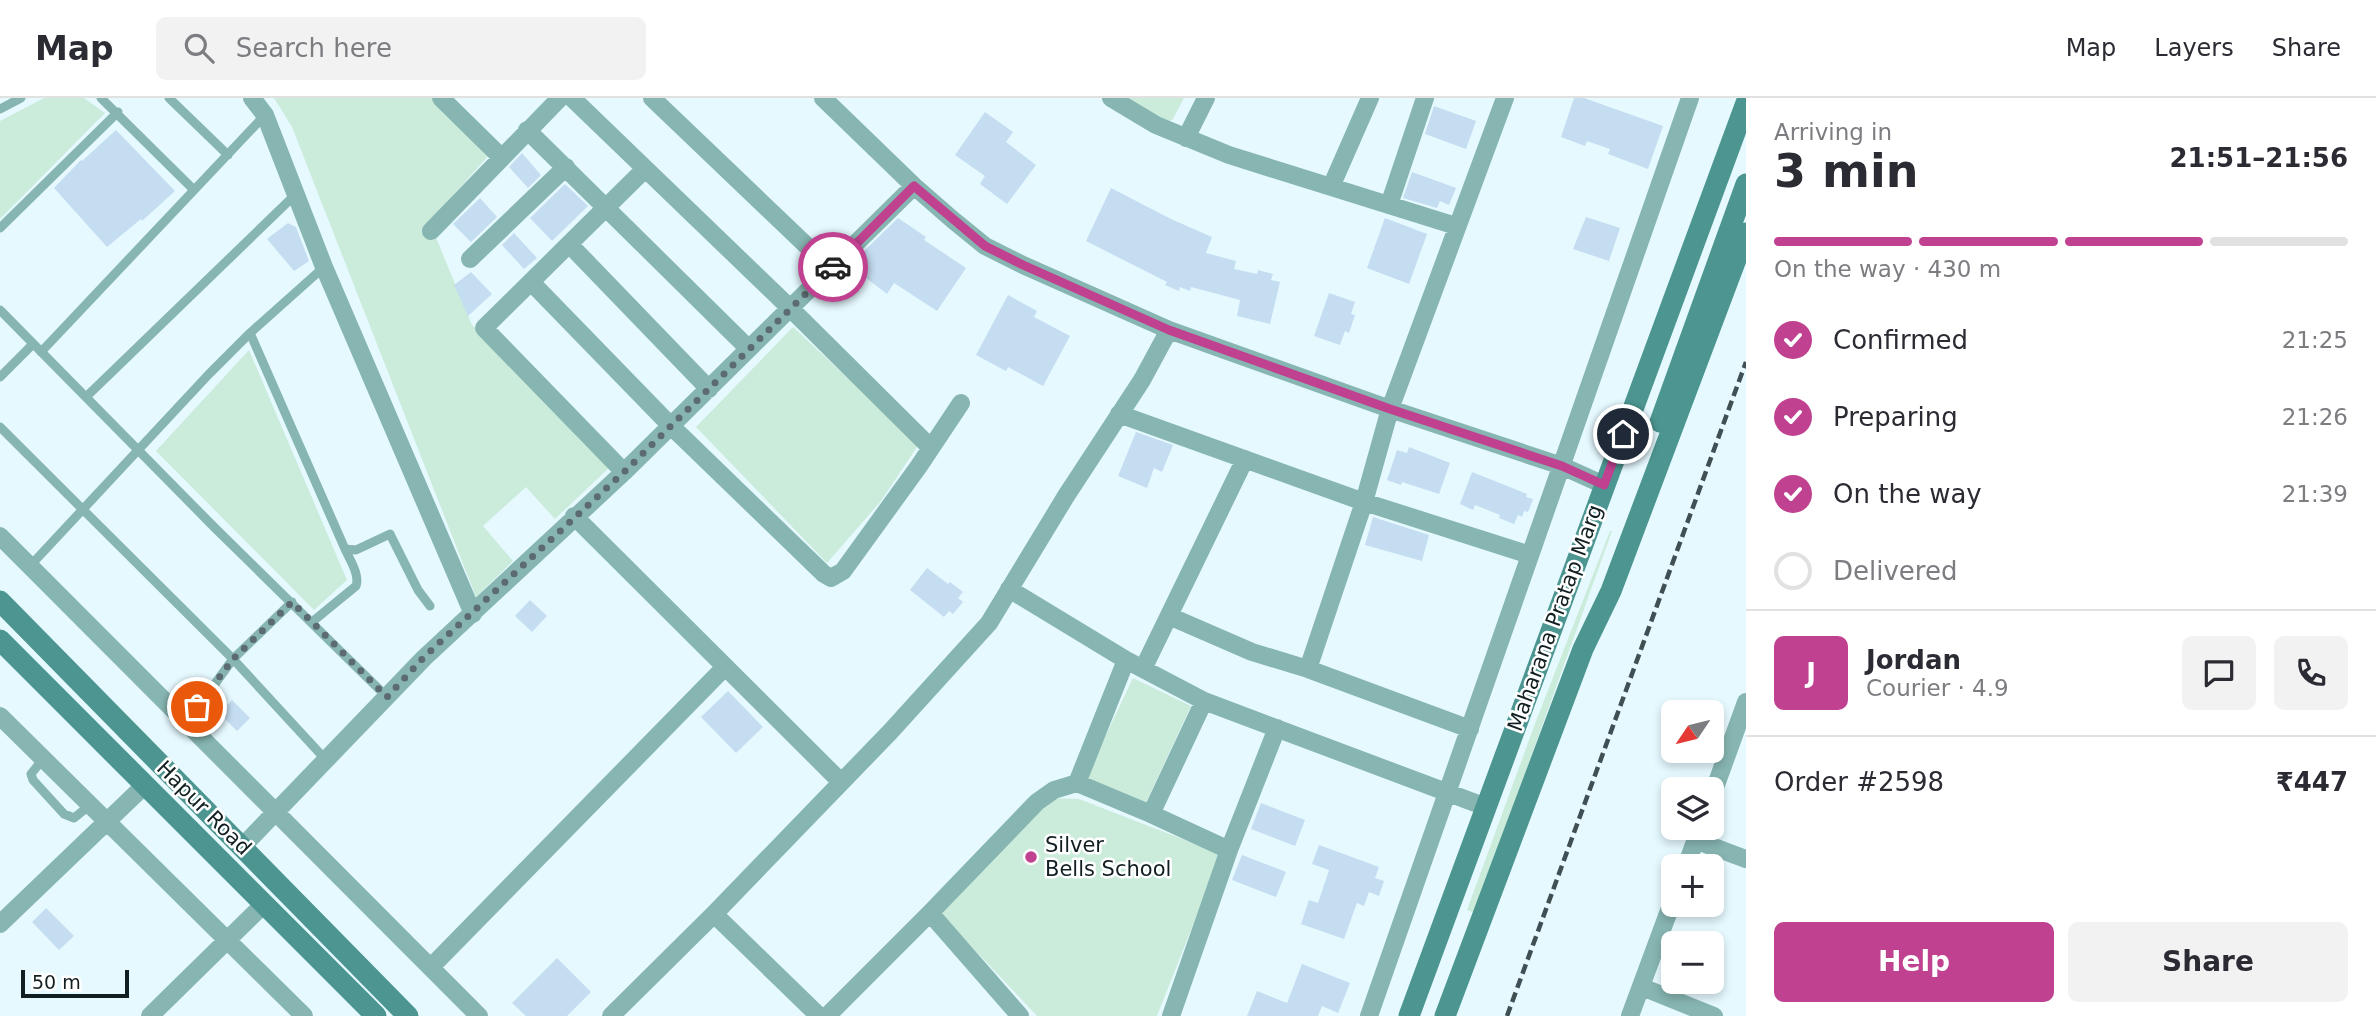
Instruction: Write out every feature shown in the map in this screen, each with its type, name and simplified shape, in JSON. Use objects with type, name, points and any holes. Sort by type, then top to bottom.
[{"type":"main road","name":"Maharana Pratap Marg","points":[[1409,1016],[1746,103]]},
{"type":"main road","points":[[1565,699],[1598,586],[1746,184]]},
{"type":"main road","name":"Maharana Pratap Marg","points":[[1445,1016],[1583,649],[1611,591],[1746,233]]},
{"type":"main road","name":"Hapur Road","points":[[0,601],[408,1016]]},
{"type":"main road","name":"Hapur Road","points":[[0,640],[376,1016]]},
{"type":"main road","points":[[1443,924],[1474,944]]},
{"type":"street","points":[[252,98],[265,115],[324,267],[473,614]]},
{"type":"street","points":[[441,98],[501,157]]},
{"type":"street","points":[[430,231],[560,98]]},
{"type":"street","points":[[572,98],[931,448]]},
{"type":"street","points":[[652,98],[831,269]]},
{"type":"street","points":[[823,98],[914,186],[985,246],[1023,265],[1169,330],[1390,409],[1562,466],[1604,485]]},
{"type":"street","points":[[1111,98],[1156,125],[1229,155],[1457,226]]},
{"type":"street","points":[[1186,138],[1206,98]]},
{"type":"street","points":[[1331,187],[1370,98]]},
{"type":"street","points":[[1389,205],[1425,98]]},
{"type":"street","points":[[1307,669],[1364,502],[1390,409],[1506,98]]},
{"type":"street","points":[[1369,1016],[1690,98]]},
{"type":"street","points":[[527,130],[749,349]]},
{"type":"street","points":[[470,259],[566,167]]},
{"type":"street","points":[[624,472],[484,328],[645,169]]},
{"type":"street","points":[[242,847],[424,657],[624,472],[914,186]]},
{"type":"street","points":[[569,244],[709,389]]},
{"type":"street","points":[[531,282],[671,426],[824,575],[831,578],[844,571],[961,403]]},
{"type":"street","points":[[611,1016],[842,782],[989,623],[1142,380],[1169,330]]},
{"type":"street","points":[[1119,414],[1364,502],[1530,555]]},
{"type":"street","points":[[1143,669],[1245,459]]},
{"type":"street","points":[[574,516],[842,782]]},
{"type":"street","points":[[0,536],[479,1016]]},
{"type":"street","points":[[1009,589],[1126,660],[1203,701],[1486,807]]},
{"type":"street","points":[[1170,616],[1252,652],[1307,669],[1469,729]]},
{"type":"street","points":[[1077,783],[1126,660]]},
{"type":"street","points":[[431,967],[725,667]]},
{"type":"street","points":[[1151,814],[1203,701]]},
{"type":"street","points":[[1719,777],[1746,702]]},
{"type":"street","points":[[0,716],[304,1016]]},
{"type":"street","points":[[1171,1016],[1229,850],[1277,728]]},
{"type":"street","points":[[827,1016],[1037,802],[1054,790],[1077,783],[1229,850]]},
{"type":"street","points":[[0,924],[145,785]]},
{"type":"street","points":[[1710,840],[1746,859]]},
{"type":"street","points":[[150,1016],[264,904]]},
{"type":"street","points":[[930,913],[1020,1016]]},
{"type":"street","points":[[714,914],[819,1016]]},
{"type":"street","points":[[1630,1016],[1667,917]]},
{"type":"street","points":[[1642,987],[1714,1016]]},
{"type":"lane","points":[[0,109],[21,98]]},
{"type":"lane","points":[[101,98],[194,190]]},
{"type":"lane","points":[[169,98],[228,155]]},
{"type":"lane","points":[[0,228],[118,112]]},
{"type":"lane","points":[[41,352],[265,115]]},
{"type":"lane","points":[[86,397],[296,194]]},
{"type":"lane","points":[[30,566],[209,374],[324,267]]},
{"type":"lane","points":[[0,310],[387,697]]},
{"type":"lane","points":[[250,333],[357,575],[356,586],[312,622]]},
{"type":"lane","points":[[0,377],[33,344]]},
{"type":"lane","points":[[0,428],[233,659],[326,760]]},
{"type":"lane","points":[[345,549],[356,550],[390,534],[418,590],[430,606]]},
{"type":"lane","points":[[187,722],[233,659],[292,602]]},
{"type":"lane","points":[[43,759],[31,774],[33,780],[64,814],[74,818],[90,805]]},
{"type":"green space","points":[[44,98],[84,98],[105,113],[0,219],[0,121]]},
{"type":"green space","points":[[274,98],[439,98],[490,154],[430,221],[435,235],[472,325],[612,465],[555,519],[526,487],[483,526],[513,561],[476,597],[292,127]]},
{"type":"green space","points":[[1111,98],[1184,98],[1173,119],[1166,123]]},
{"type":"green space","points":[[793,327],[919,444],[881,501],[827,563],[696,427]]},
{"type":"green space","points":[[249,350],[347,580],[314,610],[156,451]]},
{"type":"green space","points":[[1610,531],[1475,913],[1467,910],[1536,721]]},
{"type":"green space","points":[[1133,678],[1191,706],[1143,809],[1084,781]]},
{"type":"green space","points":[[1047,798],[1079,799],[1221,854],[1157,1016],[1037,1016],[939,912]]},
{"type":"building","points":[[1574,98],[1584,98],[1663,126],[1648,169],[1608,154],[1610,149],[1587,141],[1585,146],[1561,137]]},
{"type":"building","points":[[1434,106],[1476,121],[1466,149],[1425,134]]},
{"type":"building","points":[[985,112],[1013,132],[1006,142],[1036,165],[1007,204],[980,184],[985,176],[955,155]]},
{"type":"building","points":[[116,130],[175,191],[142,221],[141,219],[107,247],[54,188]]},
{"type":"building","points":[[522,153],[541,175],[528,188],[509,167]]},
{"type":"building","points":[[1412,172],[1456,188],[1449,205],[1440,201],[1437,208],[1403,198]]},
{"type":"building","points":[[565,184],[588,206],[552,241],[530,218]]},
{"type":"building","points":[[1111,188],[1212,237],[1206,253],[1236,261],[1234,269],[1273,274],[1271,280],[1280,282],[1270,324],[1237,316],[1240,300],[1191,287],[1190,291],[1180,287],[1179,291],[1165,285],[1167,282],[1086,241]]},
{"type":"building","points":[[480,198],[497,217],[471,242],[453,224]]},
{"type":"building","points":[[1586,217],[1620,228],[1609,261],[1573,249]]},
{"type":"building","points":[[898,218],[926,237],[924,240],[966,268],[937,311],[894,283],[887,294],[853,268],[865,250]]},
{"type":"building","points":[[1385,218],[1427,234],[1409,284],[1367,268]]},
{"type":"building","points":[[288,223],[296,227],[309,261],[294,271],[267,239]]},
{"type":"building","points":[[514,233],[537,258],[524,269],[502,245]]},
{"type":"building","points":[[471,272],[492,294],[468,316],[454,285]]},
{"type":"building","points":[[1329,293],[1355,302],[1351,314],[1355,315],[1349,333],[1345,331],[1340,345],[1314,336]]},
{"type":"building","points":[[1008,295],[1037,311],[1034,317],[1070,336],[1043,386],[1008,367],[1006,371],[976,355]]},
{"type":"building","points":[[1136,432],[1173,445],[1162,472],[1154,468],[1147,488],[1118,476]]},
{"type":"building","points":[[1409,447],[1450,463],[1439,494],[1387,480],[1397,450],[1407,453]]},
{"type":"building","points":[[1472,472],[1527,494],[1526,497],[1533,499],[1528,512],[1524,511],[1522,517],[1518,515],[1514,524],[1475,505],[1473,510],[1460,504]]},
{"type":"building","points":[[1373,517],[1429,535],[1422,561],[1365,545]]},
{"type":"building","points":[[927,568],[963,592],[958,598],[963,602],[953,614],[949,611],[944,617],[910,590]]},
{"type":"building","points":[[530,600],[547,616],[532,632],[515,616]]},
{"type":"building","points":[[728,691],[763,727],[736,753],[701,717]]},
{"type":"building","points":[[232,700],[250,718],[237,731],[219,713]]},
{"type":"building","points":[[1261,803],[1305,820],[1295,846],[1251,829]]},
{"type":"building","points":[[1319,845],[1379,867],[1375,878],[1384,881],[1379,896],[1369,892],[1364,906],[1357,903],[1344,939],[1301,924],[1309,900],[1318,903],[1329,870],[1312,864]]},
{"type":"building","points":[[1242,855],[1286,872],[1276,897],[1232,880]]},
{"type":"building","points":[[46,908],[74,936],[59,950],[32,922]]},
{"type":"building","points":[[557,958],[591,992],[567,1016],[526,1016],[512,1003]]},
{"type":"building","points":[[1302,964],[1350,983],[1338,1013],[1322,1006],[1318,1016],[1247,1016],[1257,991],[1287,1003]]},
{"type":"railway","points":[[1507,1016],[1746,362]]},
{"type":"way so far","points":[[197,707],[233,659],[292,602],[387,697],[424,657],[624,472],[833,267]]},
{"type":"place","name":"Silver Bells School","points":[[1031,857]]},
{"type":"route","points":[[833,267],[914,186],[985,246],[1169,330],[1390,409],[1562,466],[1604,485],[1623,434]]}]
